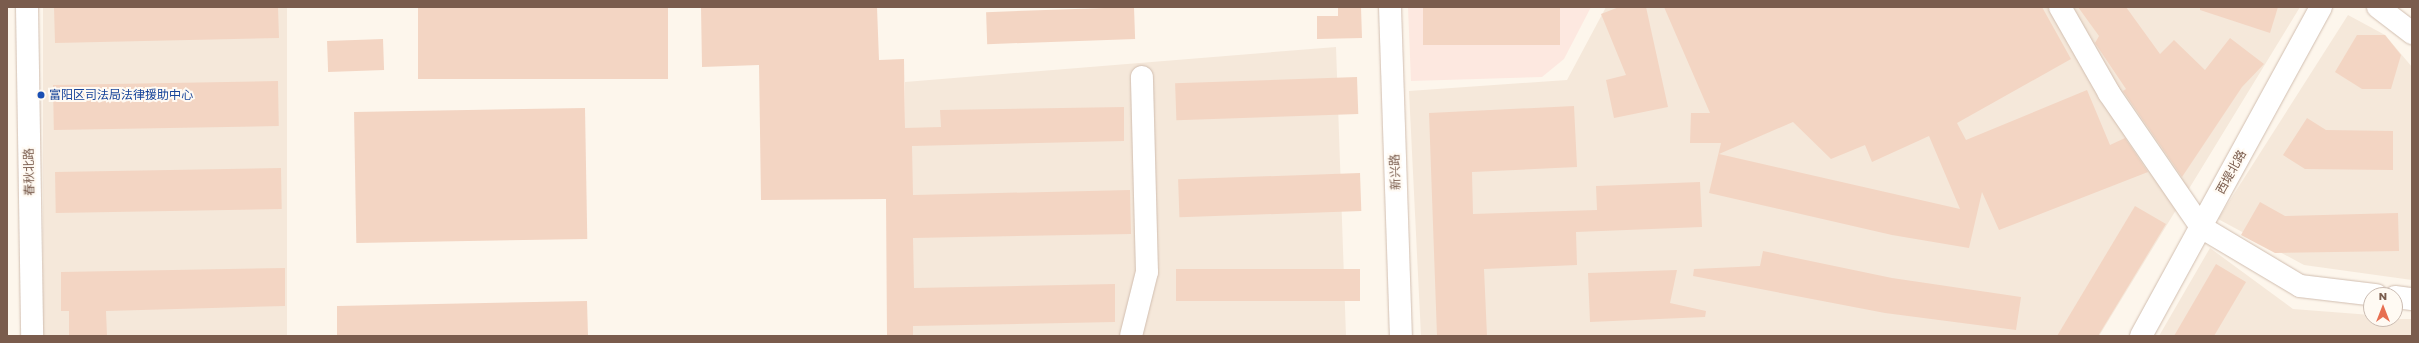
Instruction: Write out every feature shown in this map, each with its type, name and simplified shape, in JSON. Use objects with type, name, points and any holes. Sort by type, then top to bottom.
[{"type":"street","name":"春秋北路","points":[[27,7],[32,336]]},
{"type":"street","name":"新兴路","points":[[1390,7],[1401,336]]},
{"type":"street","points":[[2060,7],[2108,93],[2200,227],[2300,286],[2363,293]]},
{"type":"street","name":"西堤北路","points":[[2141,336],[2321,7]]},
{"type":"street","points":[[2378,7],[2412,33]]},
{"type":"street","points":[[1131,336],[1147,272],[1142,78]]},
{"type":"shaded area","points":[[43,7],[287,7],[287,336],[43,336]]},
{"type":"shaded area","points":[[1408,7],[1591,7],[1564,59],[1542,77],[1411,81]]},
{"type":"shaded area","points":[[1606,7],[2300,7],[2099,336],[1421,336],[1409,91],[1567,80]]},
{"type":"shaded area","points":[[2348,15],[2385,35],[2412,67],[2412,280],[2304,265],[2218,219]]},
{"type":"shaded area","points":[[1336,47],[1346,336],[905,336],[905,82]]},
{"type":"shaded area","points":[[2210,248],[2293,309],[2363,314],[2363,327],[2403,327],[2403,319],[2412,319],[2412,336],[2159,336]]},
{"type":"building","points":[[54,7],[278,7],[279,38],[55,43]]},
{"type":"building","points":[[418,7],[668,7],[668,79],[418,79]]},
{"type":"building","points":[[701,7],[877,7],[879,60],[904,59],[905,128],[941,127],[940,110],[1124,107],[1124,141],[912,146],[913,195],[1130,190],[1131,234],[913,238],[914,288],[1115,284],[1115,322],[913,326],[913,336],[887,336],[886,199],[761,200],[759,65],[702,67]]},
{"type":"building","points":[[1134,7],[1135,39],[987,44],[986,12]]},
{"type":"building","points":[[1338,7],[1361,7],[1362,38],[1317,39],[1317,16],[1338,16]]},
{"type":"building","points":[[1423,7],[1560,7],[1560,45],[1423,45]]},
{"type":"building","points":[[1619,7],[1646,7],[1668,107],[1614,118],[1606,80],[1626,75],[1601,14]]},
{"type":"building","points":[[1664,7],[2042,7],[2071,59],[1957,123],[1966,140],[2087,90],[2110,145],[2125,138],[2148,172],[1999,230],[1982,192],[1969,248],[1892,235],[1709,193],[1721,143],[1690,143],[1691,113],[1710,113]],"holes":[[[1793,122],[1831,159],[1865,145],[1872,162],[1929,136],[1960,209],[1719,154]]]},
{"type":"building","points":[[2078,7],[2126,7],[2160,54],[2174,40],[2205,70],[2230,38],[2264,64],[2242,87],[2182,177],[2123,91],[2126,89],[2095,43],[2099,36]]},
{"type":"building","points":[[2200,7],[2278,7],[2270,33],[2200,10]]},
{"type":"building","points":[[2357,35],[2385,35],[2401,55],[2391,89],[2362,89],[2335,72]]},
{"type":"building","points":[[383,39],[384,70],[328,72],[327,41]]},
{"type":"building","points":[[1357,77],[1358,114],[1176,120],[1175,83]]},
{"type":"building","points":[[278,81],[279,126],[54,130],[53,85]]},
{"type":"building","points":[[1574,106],[1577,167],[1472,172],[1473,214],[1597,210],[1596,186],[1700,182],[1702,227],[1576,232],[1577,265],[1484,269],[1487,336],[1437,336],[1429,113]]},
{"type":"building","points":[[585,108],[587,239],[356,243],[354,112]]},
{"type":"building","points":[[2307,118],[2326,130],[2393,131],[2393,170],[2305,169],[2283,155]]},
{"type":"building","points":[[281,168],[282,209],[56,213],[55,172]]},
{"type":"building","points":[[1360,173],[1361,211],[1179,217],[1178,179]]},
{"type":"building","points":[[2260,202],[2285,216],[2398,213],[2399,251],[2275,253],[2241,235]]},
{"type":"building","points":[[2135,206],[2166,224],[2098,336],[2057,336]]},
{"type":"building","points":[[1763,251],[1892,278],[2021,297],[2016,330],[1885,313],[1693,276],[1694,269],[1760,266]]},
{"type":"building","points":[[2216,264],[2246,282],[2214,336],[2174,336]]},
{"type":"building","points":[[285,268],[285,306],[106,311],[107,336],[69,336],[69,311],[61,311],[61,272]]},
{"type":"building","points":[[1176,269],[1360,269],[1360,301],[1176,301]]},
{"type":"building","points":[[1677,270],[1670,303],[1706,311],[1705,317],[1590,322],[1588,273]]},
{"type":"building","points":[[587,301],[588,336],[337,336],[337,306]]},
{"type":"place","name":"富阳区司法局法律援助中心","points":[[41,95]]}]
